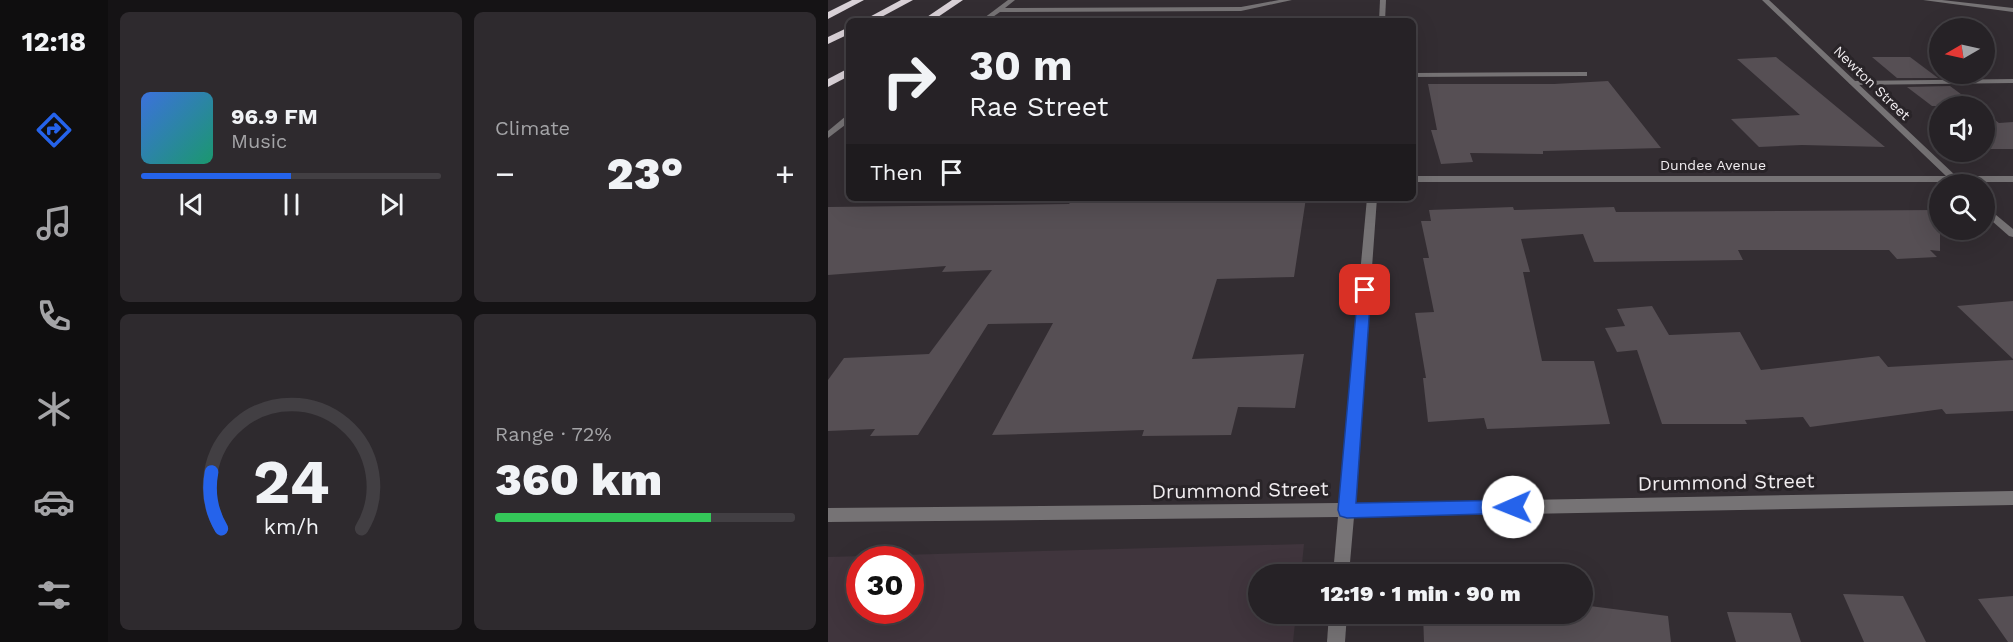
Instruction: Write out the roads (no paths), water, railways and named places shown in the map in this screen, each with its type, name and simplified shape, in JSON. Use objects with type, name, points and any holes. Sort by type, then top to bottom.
[{"type":"highway","points":[[828,4],[839,0]]},
{"type":"highway","points":[[828,16],[859,0]]},
{"type":"highway","points":[[873,18],[908,0]]},
{"type":"highway","points":[[931,18],[958,0]]},
{"type":"highway","points":[[828,41],[846,32]]},
{"type":"highway","points":[[828,84],[846,73]]},
{"type":"street","points":[[987,18],[1012,0]]},
{"type":"street","points":[[999,10],[1241,9],[1289,0]]},
{"type":"street","points":[[1382,18],[1383,0]]},
{"type":"street","name":"Newton Street","points":[[1765,0],[1949,174]]},
{"type":"street","points":[[1926,0],[2013,10]]},
{"type":"street","points":[[2005,0],[2005,9]]},
{"type":"street","points":[[1416,75],[1580,77],[1416,80]]},
{"type":"street","points":[[1852,83],[2013,81]]},
{"type":"street","points":[[828,135],[846,120]]},
{"type":"street","name":"Dundee Avenue","points":[[1416,179],[1929,182]]},
{"type":"street","name":"Dundee Avenue","points":[[1995,180],[2013,179]]},
{"type":"street","points":[[1342,564],[1372,201]]},
{"type":"street","points":[[1995,218],[2013,234]]},
{"type":"street","name":"Drummond Street","points":[[828,515],[1347,510],[2013,498]]},
{"type":"street","points":[[1336,642],[1337,624]]}]
